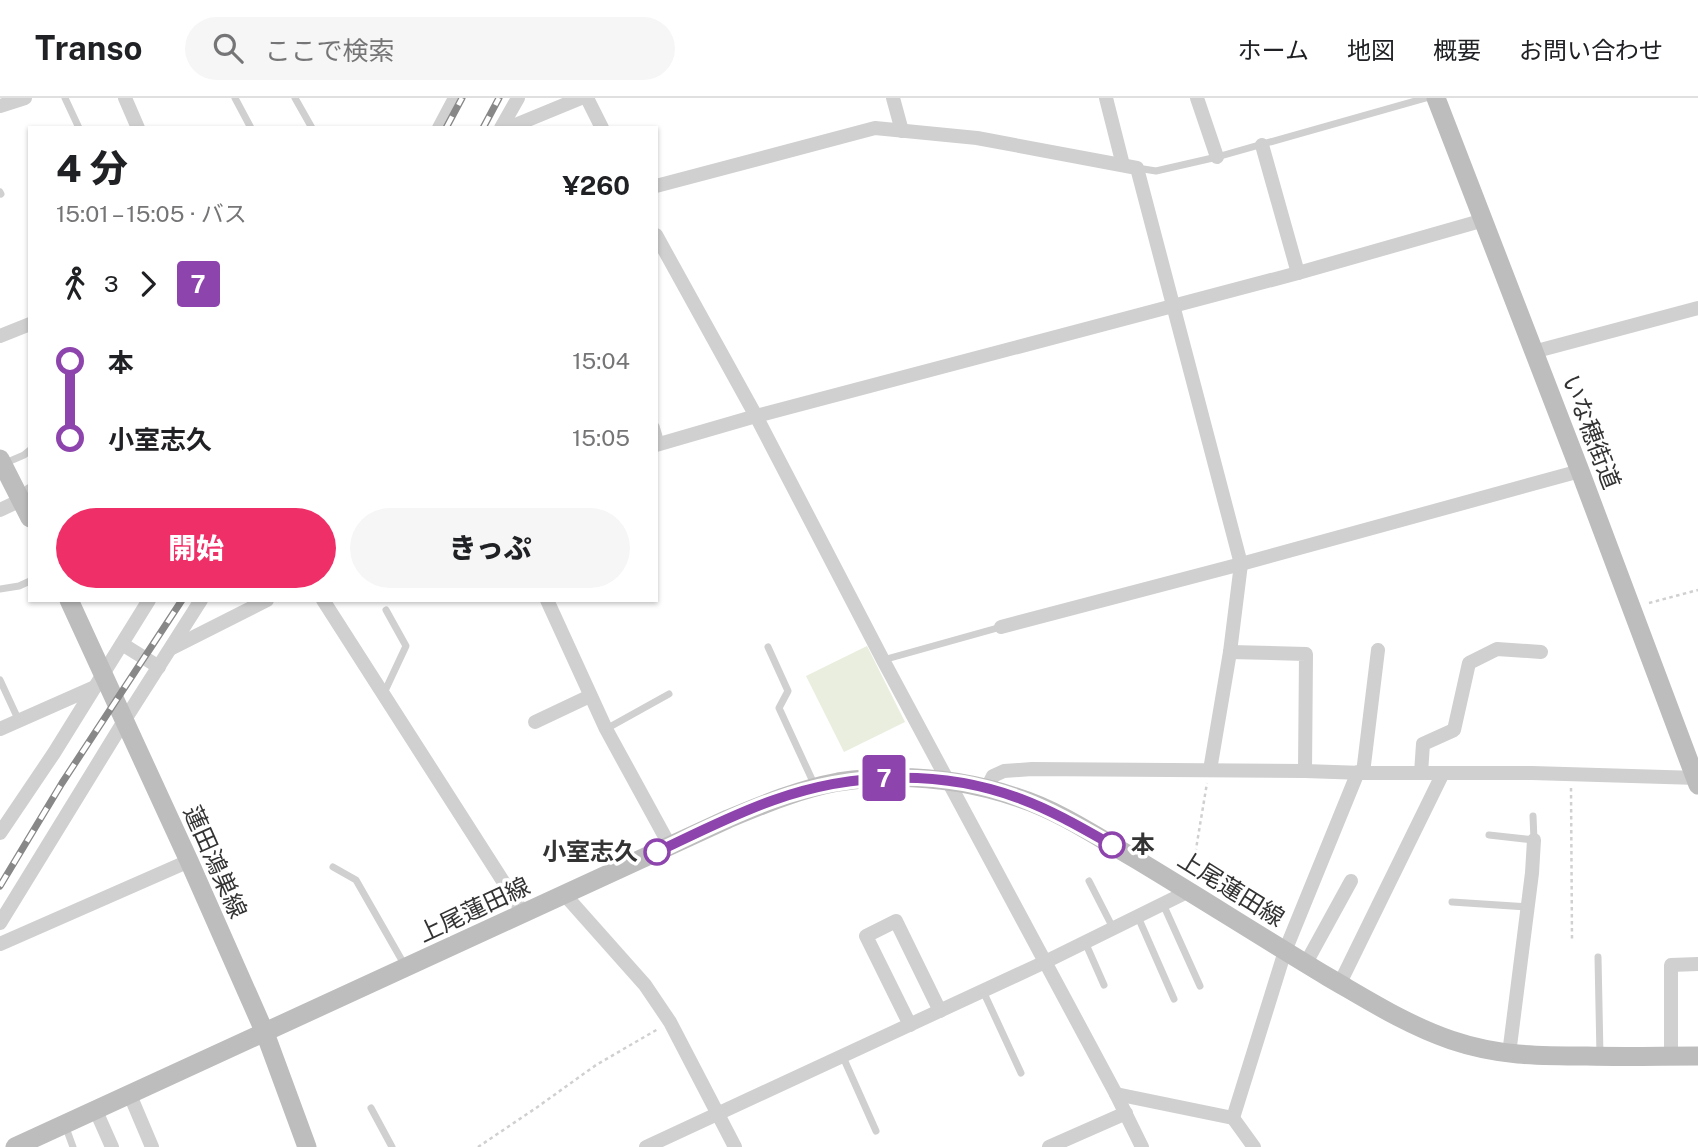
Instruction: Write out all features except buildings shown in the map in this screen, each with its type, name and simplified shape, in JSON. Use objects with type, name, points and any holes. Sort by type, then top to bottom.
[{"type":"main road","name":"いな穂街道","points":[[1436,98],[1697,780]]},
{"type":"main road","points":[[1,462],[27,503]]},
{"type":"main road","name":"蓮田鴻巣線","points":[[70,602],[99,680],[124,721],[265,1033],[307,1147]]},
{"type":"main road","name":"上尾蓮田線","points":[[15,1147],[773,800],[816,787],[872,779],[948,780],[988,788],[1045,808],[1394,1014],[1436,1034],[1480,1049],[1509,1054],[1698,1056]]},
{"type":"street","points":[[0,106],[25,98]]},
{"type":"street","points":[[125,98],[137,126]]},
{"type":"street","points":[[440,126],[455,98]]},
{"type":"street","points":[[503,126],[518,98]]},
{"type":"street","points":[[513,126],[581,98]]},
{"type":"street","points":[[587,98],[601,126]]},
{"type":"street","points":[[893,98],[902,131]]},
{"type":"street","points":[[1106,98],[1174,306],[1241,564],[1230,652],[1210,770]]},
{"type":"street","points":[[1197,98],[1217,157]]},
{"type":"street","points":[[658,185],[875,128],[977,138],[1130,167]]},
{"type":"street","points":[[1262,145],[1298,273]]},
{"type":"street","points":[[659,445],[756,416],[1298,273],[1484,220]]},
{"type":"street","points":[[658,239],[756,416],[1142,1147]]},
{"type":"street","points":[[1533,352],[1698,308]]},
{"type":"street","points":[[0,336],[28,325]]},
{"type":"street","points":[[1001,627],[1580,471]]},
{"type":"street","points":[[0,510],[27,503]]},
{"type":"street","points":[[0,833],[54,753],[148,602]]},
{"type":"street","points":[[0,923],[200,602]]},
{"type":"street","points":[[170,648],[263,602]]},
{"type":"street","points":[[324,602],[524,914]]},
{"type":"street","points":[[548,602],[606,729],[670,846]]},
{"type":"street","points":[[122,644],[159,667]]},
{"type":"street","points":[[1421,773],[1423,744],[1454,730],[1469,663],[1497,649],[1541,652]]},
{"type":"street","points":[[1233,1118],[1285,951],[1360,773],[1378,650]]},
{"type":"street","points":[[1230,652],[1306,653],[1305,771]]},
{"type":"street","points":[[0,729],[99,680]]},
{"type":"street","points":[[534,722],[590,696]]},
{"type":"street","points":[[988,788],[993,776],[1004,771],[1032,769],[1571,775],[1697,780]]},
{"type":"street","points":[[1340,984],[1443,773]]},
{"type":"street","points":[[1509,1054],[1534,840]]},
{"type":"street","points":[[0,944],[188,861]]},
{"type":"street","points":[[1306,963],[1351,881]]},
{"type":"street","points":[[646,1147],[1045,962],[1189,891]]},
{"type":"street","points":[[565,895],[645,985],[670,1022],[735,1147]]},
{"type":"street","points":[[910,1025],[866,936],[896,921],[940,1011]]},
{"type":"street","points":[[1671,1056],[1671,965],[1698,964]]},
{"type":"street","points":[[1116,1094],[1233,1118],[1254,1147]]},
{"type":"street","points":[[130,1095],[152,1147]]},
{"type":"street","points":[[96,1111],[112,1147]]},
{"type":"street","points":[[1049,1147],[1126,1113]]},
{"type":"lane","points":[[65,98],[78,126]]},
{"type":"lane","points":[[234,98],[250,126]]},
{"type":"lane","points":[[295,98],[311,126]]},
{"type":"lane","points":[[1130,167],[1156,171],[1217,157],[1426,98]]},
{"type":"lane","points":[[1,462],[28,452]]},
{"type":"lane","points":[[0,589],[28,582]]},
{"type":"lane","points":[[383,694],[406,646],[386,610]]},
{"type":"lane","points":[[883,660],[1001,627]]},
{"type":"lane","points":[[768,647],[788,691],[779,708],[816,787]]},
{"type":"lane","points":[[0,680],[19,720]]},
{"type":"lane","points":[[606,729],[669,694]]},
{"type":"lane","points":[[1489,835],[1534,840],[1533,816]]},
{"type":"lane","points":[[333,867],[356,880],[406,968]]},
{"type":"lane","points":[[1089,881],[1113,928]]},
{"type":"lane","points":[[1452,902],[1528,907]]},
{"type":"lane","points":[[1163,904],[1200,986]]},
{"type":"lane","points":[[1138,916],[1174,999]]},
{"type":"lane","points":[[1085,942],[1104,985]]},
{"type":"lane","points":[[1598,957],[1600,1056]]},
{"type":"lane","points":[[983,991],[1021,1073]]},
{"type":"lane","points":[[842,1056],[876,1131]]},
{"type":"lane","points":[[371,1108],[392,1147]]},
{"type":"lane","points":[[65,1125],[74,1147]]},
{"type":"path","points":[[1632,607],[1698,590]]},
{"type":"path","points":[[1189,891],[1210,770]]},
{"type":"path","points":[[1571,775],[1572,940]]},
{"type":"path","points":[[478,1147],[596,1065],[670,1022]]},
{"type":"green space","points":[[867,646],[905,722],[844,752],[806,676]]},
{"type":"railway","points":[[447,126],[462,98]]},
{"type":"railway","points":[[484,126],[499,98]]},
{"type":"railway","points":[[0,886],[62,783],[181,602]]},
{"type":"bus line","name":"7","points":[[657,852],[773,800],[816,787],[839,782],[907,778],[948,780],[1019,798],[1045,808],[1112,845]]},
{"type":"place","name":"本","points":[[1112,845]]},
{"type":"place","name":"小室志久","points":[[657,852]]}]
